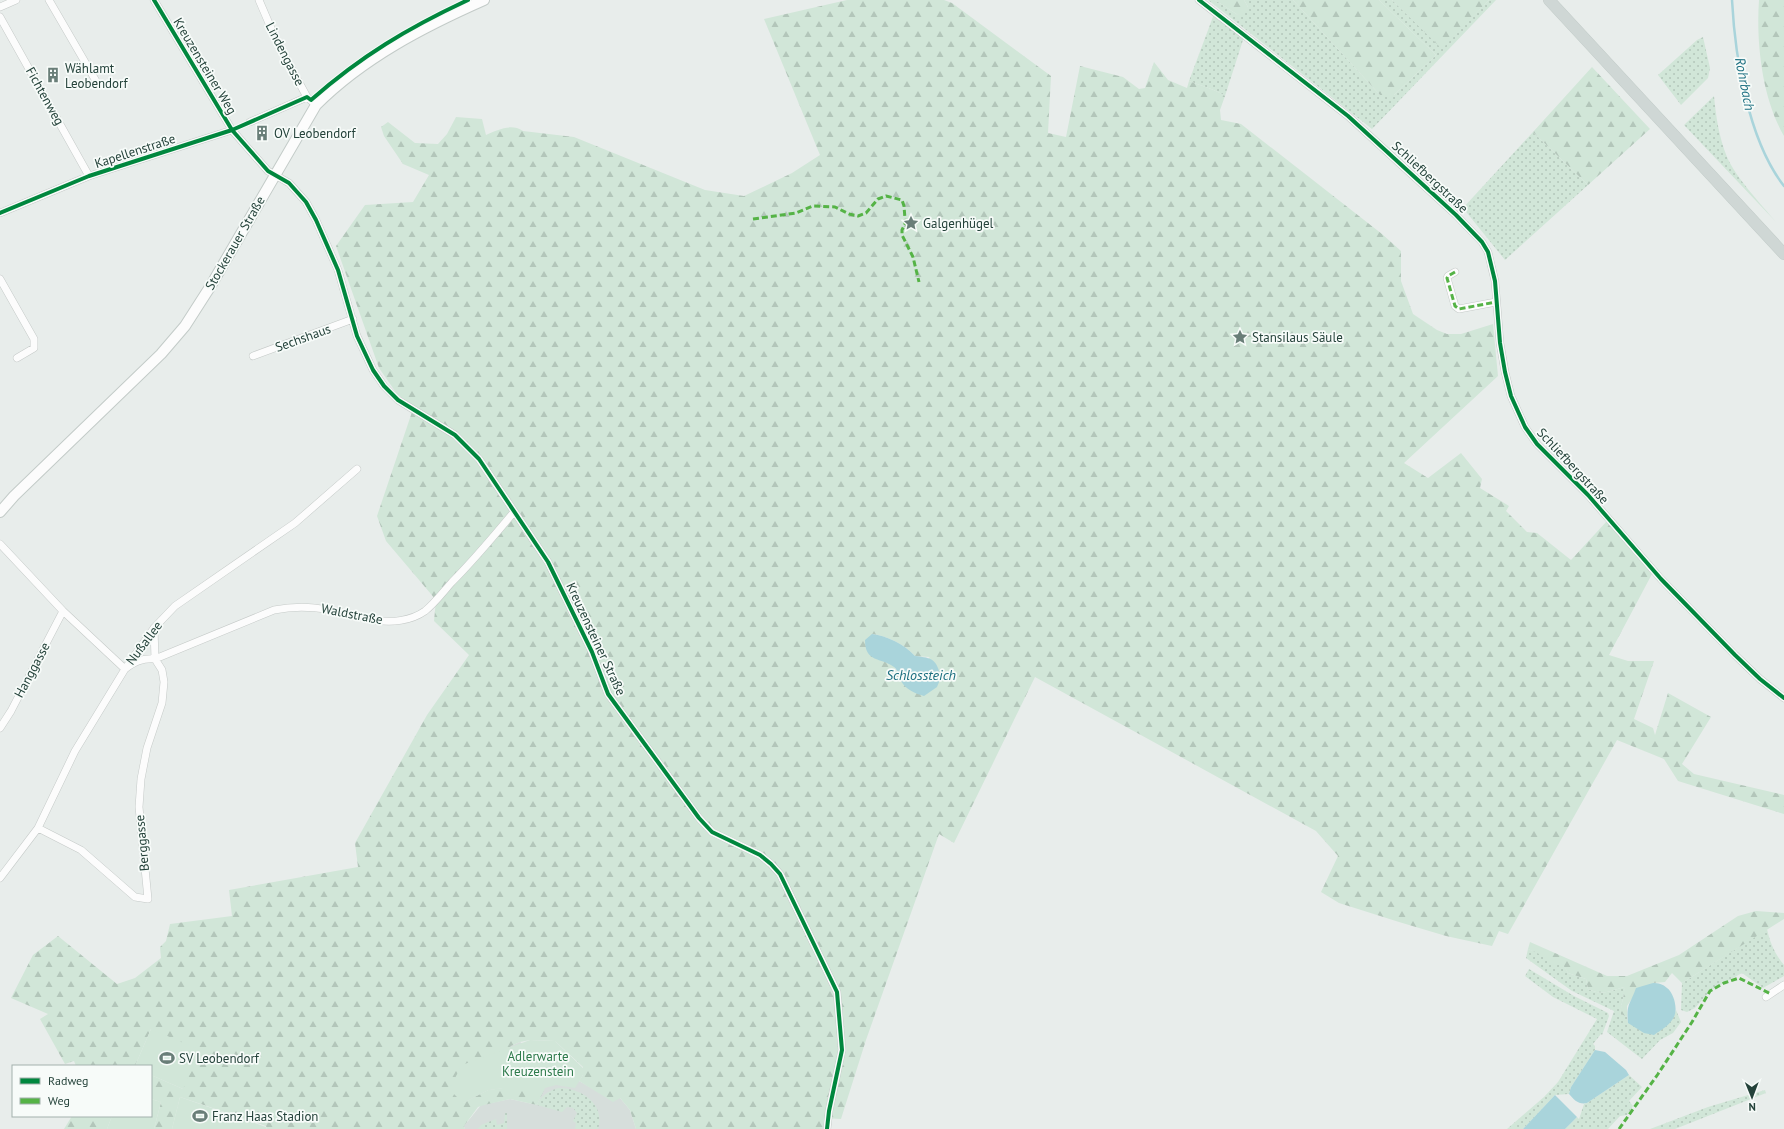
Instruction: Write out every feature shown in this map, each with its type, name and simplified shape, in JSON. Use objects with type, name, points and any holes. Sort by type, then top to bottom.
[{"type":"main road","points":[[1549,0],[1784,254]]},
{"type":"street","points":[[0,7],[16,0]]},
{"type":"street","points":[[49,0],[96,81]]},
{"type":"street","name":"Kreuzensteiner Weg","points":[[154,0],[232,130],[268,172],[275,175]]},
{"type":"street","name":"Lindengasse","points":[[259,0],[277,42],[307,97],[316,106]]},
{"type":"street","name":"Stockerauer Straße","points":[[0,512],[14,496],[161,354],[185,326],[210,287],[316,106],[335,87],[384,51],[432,24],[484,0]]},
{"type":"street","name":"Schliefbergstraße","points":[[1199,0],[1348,116],[1466,225],[1488,252],[1495,281],[1500,343],[1505,372],[1511,396],[1525,427],[1537,444],[1588,495],[1661,580],[1734,655],[1760,679],[1784,698]]},
{"type":"street","name":"Fichtenweg","points":[[0,16],[89,176]]},
{"type":"street","points":[[250,122],[307,97]]},
{"type":"street","name":"Kapellenstraße","points":[[0,213],[89,176],[232,130]]},
{"type":"street","name":"Kreuzensteiner Straße","points":[[275,175],[289,183],[297,190],[316,220],[338,270],[357,336],[373,370],[384,386],[398,400],[446,429],[468,447],[479,459],[552,569],[592,652],[608,694],[699,818],[712,832],[760,855],[780,874],[837,992],[842,1050],[829,1111],[828,1129]]},
{"type":"street","points":[[1455,272],[1447,278],[1455,306],[1459,309],[1496,302]]},
{"type":"street","points":[[0,279],[34,339],[34,348],[17,358]]},
{"type":"street","name":"Sechshaus","points":[[253,356],[353,319]]},
{"type":"street","name":"Nußallee","points":[[0,878],[38,828],[75,751],[125,669],[154,628],[175,606],[295,523],[357,469]]},
{"type":"street","name":"Waldstraße","points":[[155,660],[274,610],[289,607],[333,609],[387,622],[414,617],[425,611],[436,600],[486,546],[514,512]]},
{"type":"street","points":[[0,544],[63,610],[125,669],[133,662],[146,658],[155,660]]},
{"type":"street","name":"Hanggasse","points":[[0,728],[11,711],[63,610]]},
{"type":"street","name":"Berggasse","points":[[38,828],[81,850],[135,897],[148,899],[139,807],[141,779],[147,748],[162,703],[164,682],[162,670],[155,660],[154,628]]},
{"type":"street","points":[[1766,997],[1784,985]]},
{"type":"shaded area","points":[[520,1042],[595,1090],[620,1098],[630,1110],[636,1129],[465,1129],[464,1126],[481,1105],[510,1099],[537,1105],[544,1088],[503,1088],[488,1090],[463,1103],[511,1046]]},
{"type":"green space","points":[[847,0],[944,0],[952,3],[1051,76],[1048,133],[1066,137],[1080,66],[1123,77],[1139,89],[1145,88],[1154,62],[1168,80],[1187,88],[1189,81],[1212,89],[1225,96],[1220,110],[1221,120],[1241,124],[1382,234],[1401,251],[1401,281],[1413,314],[1437,330],[1447,334],[1461,334],[1493,324],[1498,376],[1404,463],[1428,478],[1461,453],[1482,479],[1480,488],[1509,506],[1506,511],[1527,532],[1537,533],[1571,560],[1607,521],[1652,574],[1609,655],[1628,661],[1654,661],[1634,719],[1653,728],[1655,735],[1668,693],[1711,717],[1682,764],[1694,774],[1784,795],[1784,814],[1678,781],[1664,759],[1617,740],[1508,934],[1499,931],[1492,946],[1446,936],[1339,903],[1321,892],[1338,856],[1316,831],[1035,677],[954,843],[939,834],[866,1040],[841,1119],[824,1118],[823,1129],[636,1129],[630,1110],[620,1098],[613,1102],[579,1081],[583,1075],[583,1067],[555,1041],[530,1040],[511,1046],[463,1103],[488,1090],[503,1088],[545,1088],[537,1105],[510,1099],[478,1107],[464,1126],[465,1129],[267,1129],[266,1126],[180,1097],[172,1129],[154,1129],[161,1102],[152,1099],[152,1075],[183,1089],[151,1029],[135,1065],[76,1065],[74,1061],[65,1064],[40,1019],[48,1014],[11,998],[33,955],[58,936],[117,984],[135,978],[161,958],[160,947],[166,941],[170,924],[232,916],[229,890],[358,867],[355,843],[427,715],[469,655],[434,621],[436,600],[386,541],[377,516],[414,406],[397,394],[379,368],[336,246],[365,205],[413,202],[429,175],[403,164],[384,136],[381,127],[388,122],[415,143],[438,144],[447,134],[456,117],[482,119],[486,135],[499,129],[509,127],[523,131],[574,137],[705,190],[744,196],[792,173],[820,155],[764,19]],"holes":[[[872,634],[901,644],[915,656],[930,657],[901,682],[897,671]]]},
{"type":"green space","points":[[1208,0],[1215,0],[1238,15],[1248,7],[1244,0],[1293,0],[1380,95],[1394,95],[1436,55],[1379,0],[1392,0],[1442,48],[1489,0],[1496,0],[1372,129]]},
{"type":"green space","points":[[1215,0],[1244,0],[1248,7],[1247,12],[1238,15]]},
{"type":"green space","points":[[1293,0],[1379,0],[1436,55],[1394,95],[1380,95]]},
{"type":"green space","points":[[1392,0],[1489,0],[1442,49]]},
{"type":"green space","points":[[1759,0],[1784,0],[1784,136],[1770,105],[1762,70],[1758,17]]},
{"type":"green space","points":[[1214,14],[1244,37],[1225,96],[1212,89],[1189,81]]},
{"type":"green space","points":[[1703,37],[1710,68],[1708,78],[1681,105],[1658,75],[1697,40]]},
{"type":"green space","points":[[1592,67],[1650,129],[1588,185],[1533,132]]},
{"type":"green space","points":[[1714,96],[1718,127],[1727,157],[1736,173],[1776,222],[1684,125]]},
{"type":"green space","points":[[1533,132],[1588,185],[1505,260],[1463,208]]},
{"type":"green space","points":[[1756,911],[1784,913],[1784,919],[1682,983],[1672,973],[1665,982],[1653,983],[1633,997],[1627,1006],[1627,1017],[1621,1014],[1624,987],[1606,992],[1593,991],[1588,989],[1586,979],[1568,973],[1562,963],[1550,965],[1548,958],[1528,949],[1530,942],[1607,976],[1627,976],[1679,955],[1738,916]]},
{"type":"green space","points":[[1767,929],[1773,948],[1784,965],[1784,976],[1763,988],[1742,973],[1710,991],[1695,1008],[1687,1012],[1681,1010],[1682,983]]},
{"type":"green space","points":[[1528,949],[1562,962],[1568,973],[1586,979],[1588,989],[1593,991],[1606,992],[1624,987],[1621,1014],[1627,1017],[1628,1023],[1674,1016],[1676,1010],[1681,1022],[1673,1033],[1660,1040],[1642,1059],[1607,1032],[1614,1011],[1572,991],[1526,958]]},
{"type":"green space","points":[[1529,969],[1574,996],[1608,1013],[1609,1016],[1602,1035],[1601,1034],[1593,1044],[1595,1046],[1595,1050],[1571,1087],[1569,1094],[1555,1095],[1523,1129],[1507,1129],[1544,1097],[1558,1082],[1597,1019],[1553,997],[1525,976]]},
{"type":"green space","name":"SV Leobendorf","points":[[151,1029],[200,1050],[183,1089],[152,1075],[152,1065],[135,1065]]},
{"type":"green space","name":"Adlerwarte Kreuzenstein","points":[[530,1040],[555,1041],[583,1068],[583,1075],[575,1088],[556,1085],[545,1088],[503,1088],[488,1090],[463,1103],[449,1089],[462,1065]]},
{"type":"green space","points":[[1629,1075],[1642,1087],[1629,1101],[1633,1106],[1627,1115],[1620,1116],[1608,1129],[1565,1129],[1577,1117],[1579,1119],[1584,1104]]},
{"type":"green space","points":[[559,1088],[576,1091],[590,1099],[598,1112],[600,1120],[598,1129],[575,1129],[576,1123],[573,1121],[577,1113],[573,1108],[567,1107],[562,1112],[537,1105],[546,1094]]},
{"type":"green space","points":[[1765,1090],[1766,1093],[1675,1129],[1650,1129],[1708,1107]]},
{"type":"green space","name":"SV Leobendorf","points":[[180,1097],[266,1127],[267,1129],[172,1129]]},
{"type":"green space","points":[[152,1099],[161,1102],[154,1129],[107,1129],[112,1117],[152,1117]]},
{"type":"green space","points":[[505,1113],[507,1113],[507,1129],[478,1129],[481,1125],[496,1119],[497,1125],[504,1123]]},
{"type":"green space","points":[[71,1117],[112,1117],[107,1129],[64,1129]]},
{"type":"water","name":"Schlossteich","points":[[872,634],[895,641],[915,656],[933,660],[941,677],[937,687],[924,696],[908,689],[903,684],[897,670],[894,667],[871,656],[868,653],[865,640]]},
{"type":"water","points":[[1653,983],[1662,985],[1669,990],[1672,994],[1676,1010],[1674,1017],[1670,1022],[1654,1035],[1644,1033],[1628,1023],[1629,1005],[1636,988]]},
{"type":"water","points":[[1595,1050],[1605,1052],[1626,1070],[1629,1075],[1587,1103],[1579,1103],[1569,1094],[1571,1087]]},
{"type":"water","points":[[1555,1095],[1577,1117],[1565,1129],[1523,1129]]},
{"type":"waterway","name":"Rohrbach","points":[[1732,0],[1736,47],[1746,97],[1761,146],[1784,186]]},
{"type":"marked path","points":[[753,219],[796,213],[813,206],[835,207],[849,214],[858,216],[866,213],[878,199],[886,196],[902,200],[905,219],[902,235],[913,257],[919,282]]},
{"type":"marked path","points":[[1455,272],[1447,278],[1455,306],[1459,309],[1496,302]]},
{"type":"marked path","points":[[1619,1129],[1658,1074],[1692,1022],[1710,991],[1724,983],[1739,978],[1771,994]]},
{"type":"cycle path","points":[[154,0],[232,130],[268,171],[289,183],[306,202],[316,220],[338,270],[357,336],[373,370],[384,386],[398,400],[455,435],[479,459],[548,562],[592,652],[608,694],[699,818],[712,832],[760,855],[780,874],[837,992],[842,1050],[829,1111],[827,1129]]},
{"type":"cycle path","points":[[0,213],[89,176],[232,130],[307,97],[311,100],[367,56],[405,32],[468,0]]},
{"type":"cycle path","points":[[1199,0],[1348,116],[1456,215],[1482,242],[1488,252],[1495,281],[1500,343],[1505,372],[1511,396],[1525,427],[1537,444],[1588,495],[1661,579],[1735,655],[1760,679],[1784,698]]},
{"type":"place","name":"Wählamt Leobendorf","points":[[53,75]]},
{"type":"place","name":"OV Leobendorf","points":[[262,133]]},
{"type":"place","name":"Galgenhügel","points":[[911,223]]},
{"type":"place","name":"Stansilaus Säule","points":[[1240,337]]},
{"type":"place","name":"SV Leobendorf","points":[[167,1058]]},
{"type":"place","name":"Franz Haas Stadion","points":[[200,1116]]}]
